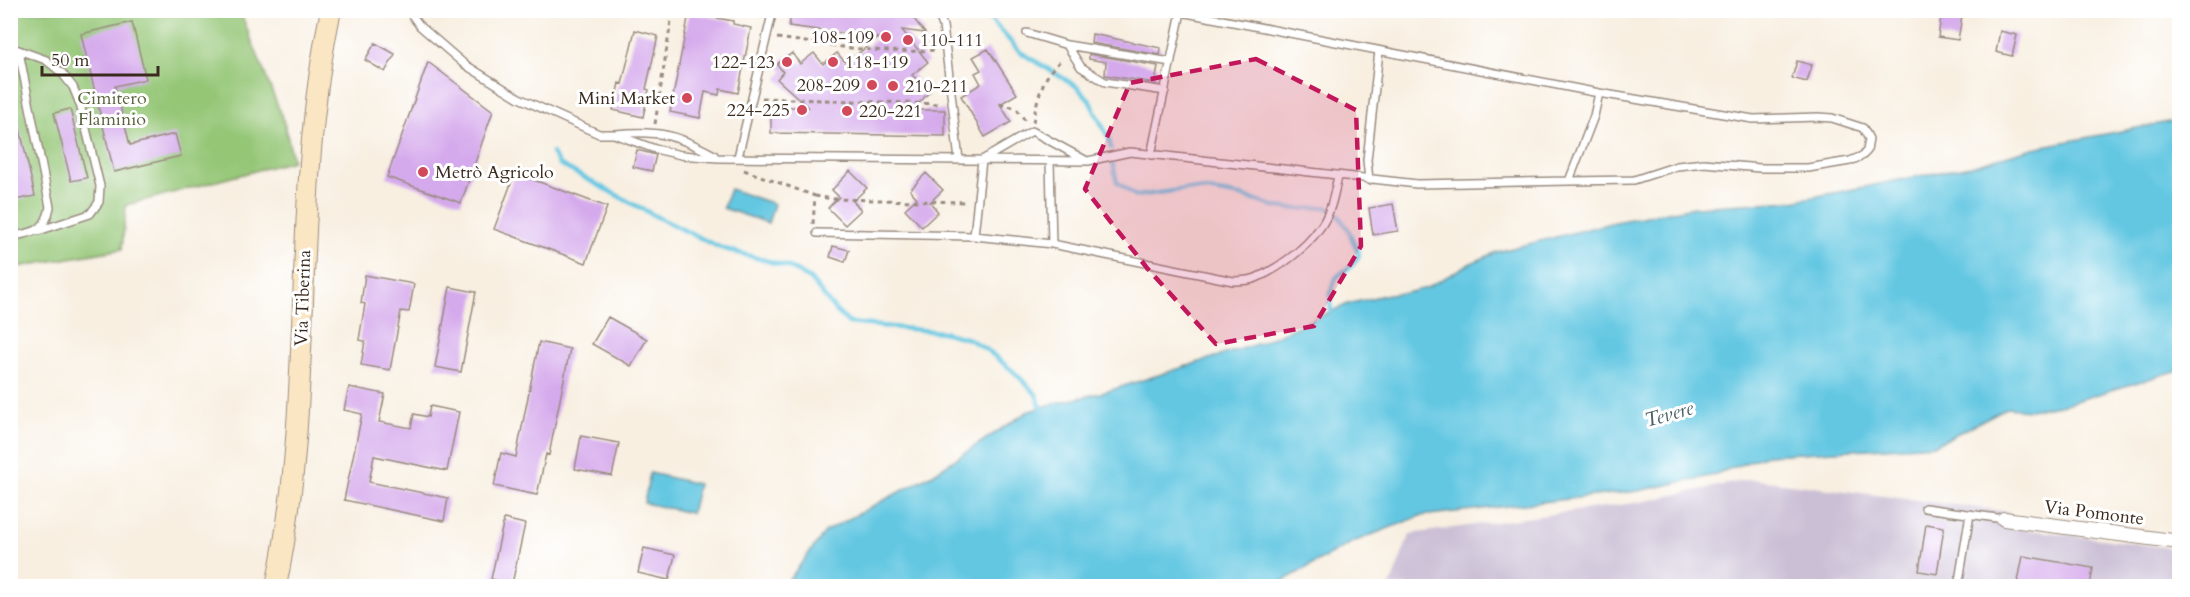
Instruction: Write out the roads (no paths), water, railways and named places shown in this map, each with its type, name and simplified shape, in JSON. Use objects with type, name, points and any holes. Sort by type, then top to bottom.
[{"type":"main road","name":"Via Tiberina","points":[[276,586],[289,518],[295,465],[312,137],[318,78],[331,10]]},
{"type":"street","name":"Via Pomonte","points":[[2004,519],[2180,542]]},
{"type":"lane","points":[[408,10],[420,26],[464,64],[519,98],[558,117],[599,134],[654,132],[689,142],[718,158]]},
{"type":"lane","points":[[738,157],[773,10]]},
{"type":"lane","points":[[932,10],[939,15],[943,26],[959,160]]},
{"type":"lane","points":[[614,134],[681,155],[718,158],[1088,161],[1130,152],[1417,184],[1634,180],[1668,169],[1695,164],[1808,168],[1850,161],[1862,156],[1869,146],[1869,139],[1863,128],[1832,118],[1753,119],[1599,93],[1171,10]]},
{"type":"lane","points":[[1151,155],[1181,12]]},
{"type":"lane","points":[[1028,33],[1067,45],[1171,62]]},
{"type":"lane","points":[[1067,45],[1081,67],[1105,82],[1165,91]]},
{"type":"lane","points":[[12,48],[20,57],[50,197],[49,215],[38,231]]},
{"type":"lane","points":[[10,237],[38,231],[90,214],[99,202],[100,186],[80,104],[73,87],[62,73],[46,60],[12,48]]},
{"type":"lane","points":[[1369,180],[1366,160],[1379,51]]},
{"type":"lane","points":[[1569,181],[1594,116],[1599,93]]},
{"type":"lane","points":[[982,160],[1032,131],[1088,161]]},
{"type":"lane","points":[[974,236],[982,160]]},
{"type":"lane","points":[[1050,161],[1052,244]]},
{"type":"lane","points":[[817,233],[974,236],[1052,244],[1233,280],[1247,280],[1255,278],[1287,259],[1320,229],[1334,197],[1338,176]]},
{"type":"lane","points":[[1925,508],[2004,519]]},
{"type":"lane","points":[[1959,581],[1970,514]]},
{"type":"water","name":"Tevere","points":[[2179,120],[2179,370],[2065,404],[2030,410],[2006,408],[1935,445],[1767,455],[1710,476],[1638,491],[1420,516],[1353,542],[1274,586],[784,586],[826,531],[933,474],[1027,412],[1105,392],[1260,343],[1348,304],[1388,294],[1427,288],[1469,264],[1497,252],[1615,222],[1695,207],[1793,201],[1971,166],[2033,148]]},
{"type":"water","points":[[730,189],[774,204],[768,223],[723,208]]},
{"type":"water","points":[[650,473],[698,484],[691,513],[644,503]]},
{"type":"waterway","points":[[982,10],[1020,52],[1076,86],[1088,98],[1109,139],[1111,148]]},
{"type":"waterway","points":[[552,153],[559,164],[659,218],[721,248],[789,267],[810,279],[849,323],[942,332],[969,339],[1013,371],[1036,394],[1041,408]]},
{"type":"waterway","points":[[1112,160],[1117,182],[1136,196],[1187,189],[1207,190],[1241,196],[1276,207],[1297,209],[1327,207],[1338,215],[1348,229],[1359,255],[1353,264],[1336,278],[1332,286],[1331,311]]},
{"type":"place","name":"108-109","points":[[886,37]]},
{"type":"place","name":"110-111","points":[[908,40]]},
{"type":"place","name":"122-123","points":[[787,62]]},
{"type":"place","name":"118-119","points":[[833,62]]},
{"type":"place","name":"208-209","points":[[872,85]]},
{"type":"place","name":"210-211","points":[[893,86]]},
{"type":"place","name":"Mini Market","points":[[687,98]]},
{"type":"place","name":"224-225","points":[[802,110]]},
{"type":"place","name":"220-221","points":[[847,111]]},
{"type":"place","name":"Metrò Agricolo","points":[[423,172]]},
{"type":"park label","name":"Cimitero Flaminio","points":[[112,108]]}]
